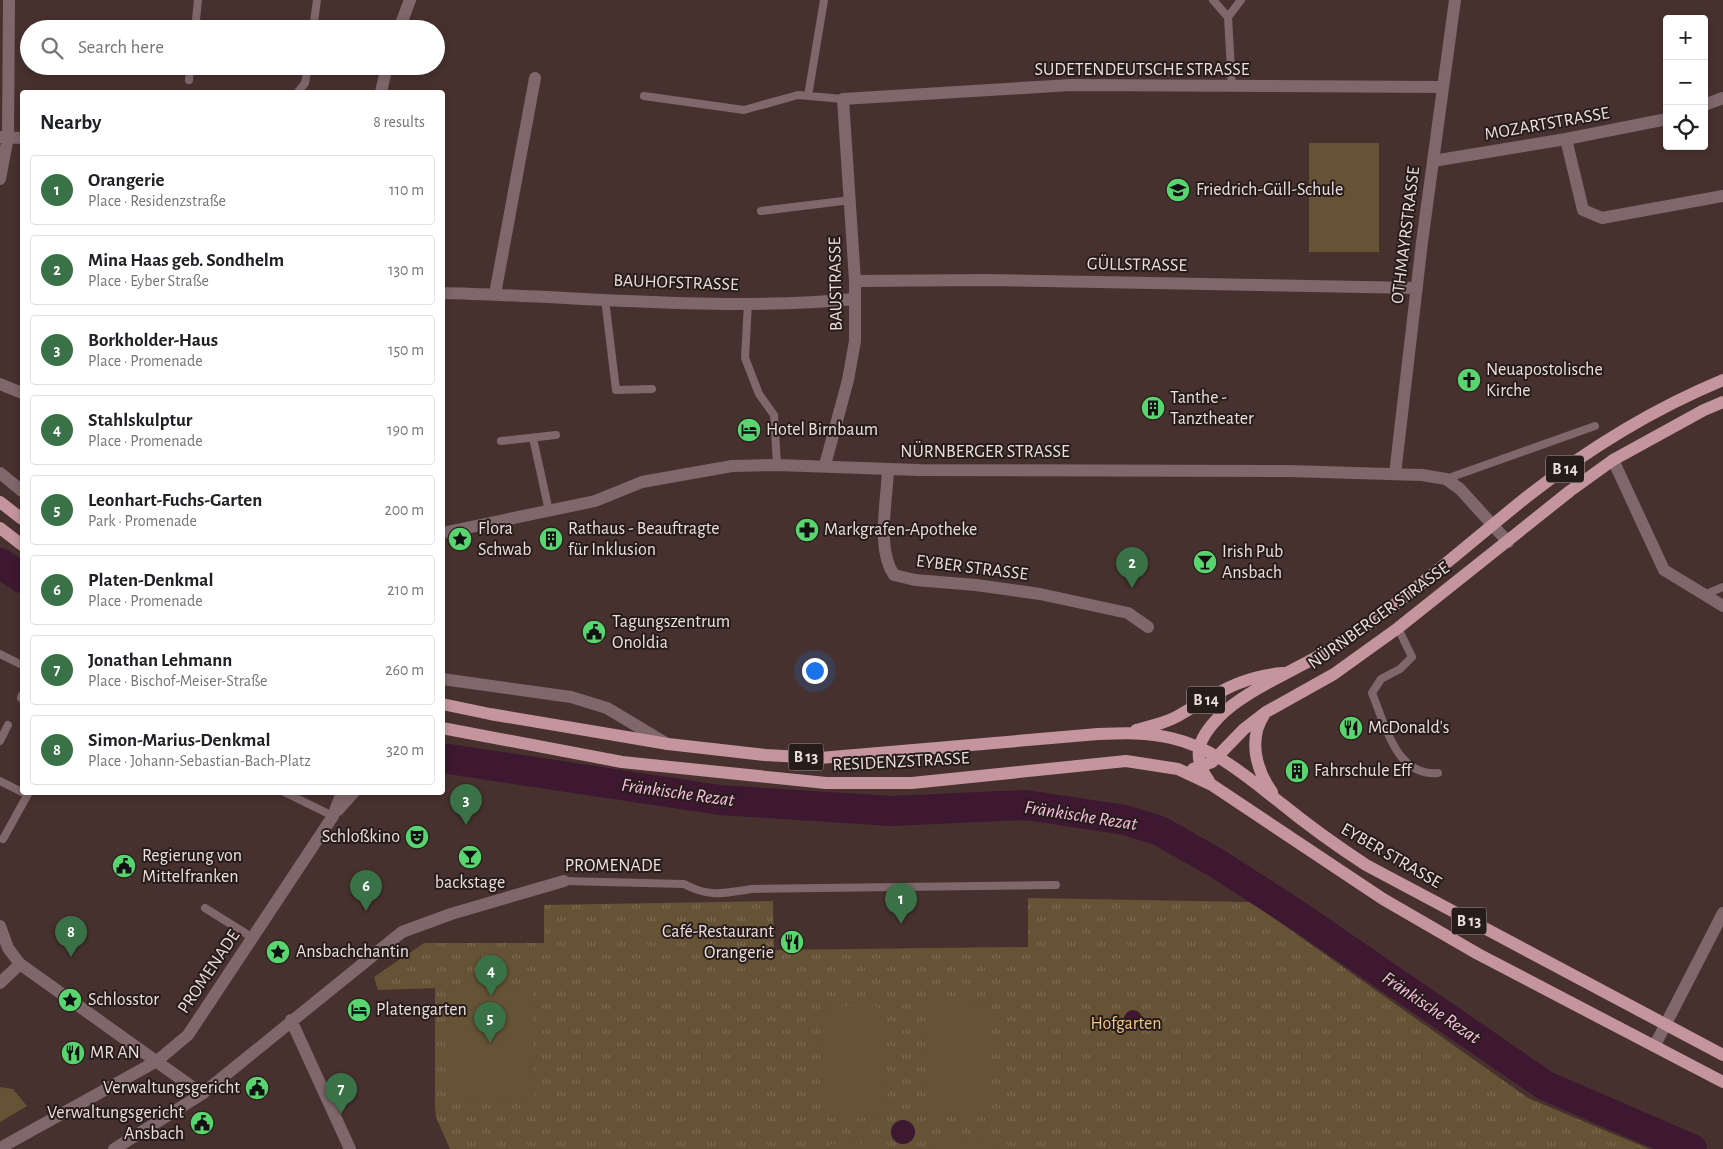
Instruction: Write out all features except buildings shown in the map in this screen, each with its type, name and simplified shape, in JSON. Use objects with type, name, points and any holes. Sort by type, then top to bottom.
[{"type":"main road","name":"NÜRNBERGER STRASSE","points":[[1199,768],[1200,747],[1208,730],[1232,706],[1335,646],[1382,614],[1530,494],[1603,443],[1642,419],[1723,380]]},
{"type":"main road","name":"NÜRNBERGER STRASSE","points":[[1178,769],[1199,768],[1218,756],[1244,729],[1266,712],[1334,674],[1398,628],[1570,491],[1613,460],[1704,410],[1723,402]]},
{"type":"main road","points":[[0,502],[20,517]]},
{"type":"main road","points":[[0,528],[20,543]]},
{"type":"main road","name":"NÜRNBERGER STRASSE","points":[[1126,733],[1157,725],[1184,713],[1228,687],[1251,678],[1260,675],[1286,673]]},
{"type":"main road","name":"RESIDENZSTRASSE","points":[[445,705],[668,744],[765,755],[820,758],[1126,733]]},
{"type":"main road","name":"B 13","points":[[1266,712],[1257,728],[1255,752],[1262,776],[1281,804]]},
{"type":"main road","name":"RESIDENZSTRASSE","points":[[445,730],[622,762],[826,784],[912,783],[1126,762],[1178,769],[1212,784]]},
{"type":"main road","name":"EYBER STRASSE","points":[[1126,733],[1171,738],[1200,747],[1218,756],[1366,866],[1723,1055]]},
{"type":"main road","points":[[1199,768],[1212,784]]},
{"type":"main road","name":"B 13","points":[[1212,784],[1382,899],[1478,954],[1723,1082]]},
{"type":"street","points":[[0,179],[4,137],[9,0]]},
{"type":"street","points":[[402,20],[410,0]]},
{"type":"street","name":"OTHMAYRSTRASSE","points":[[1396,474],[1442,87],[1455,0]]},
{"type":"street","points":[[381,90],[385,75]]},
{"type":"street","points":[[495,294],[534,78]]},
{"type":"street","name":"SUDETENDEUTSCHE STRASSE","points":[[843,100],[1071,85],[1442,87]]},
{"type":"street","points":[[1708,104],[1723,98]]},
{"type":"street","name":"BAUSTRASSE","points":[[825,465],[848,380],[855,341],[855,281],[851,200],[843,100]]},
{"type":"street","name":"MOZARTSTRASSE","points":[[1433,160],[1566,139],[1663,120]]},
{"type":"street","points":[[4,137],[20,138]]},
{"type":"street","points":[[1566,139],[1583,210],[1602,218],[1723,196]]},
{"type":"street","name":"GÜLLSTRASSE","points":[[855,281],[985,280],[1417,288]]},
{"type":"street","name":"BAUHOFSTRASSE","points":[[445,293],[800,304],[855,299]]},
{"type":"street","points":[[0,384],[20,393]]},
{"type":"street","points":[[1613,460],[1664,570],[1723,606]]},
{"type":"street","name":"NÜRNBERGER STRASSE","points":[[445,532],[595,501],[642,482],[732,466],[825,465],[888,469],[1288,471],[1422,475],[1446,479],[1460,488],[1508,542]]},
{"type":"street","name":"EYBER STRASSE","points":[[888,469],[883,548],[886,564],[894,576],[915,580],[976,584],[1040,594],[1128,613],[1148,627]]},
{"type":"street","points":[[0,473],[20,489]]},
{"type":"street","points":[[445,679],[571,697],[606,708],[668,744]]},
{"type":"street","name":"PROMENADE","points":[[0,1148],[157,1061],[188,1035],[332,816],[341,795]]},
{"type":"street","points":[[332,816],[351,795]]},
{"type":"street","name":"PROMENADE","points":[[114,1149],[202,1094],[402,932],[451,914],[564,881]]},
{"type":"street","points":[[1655,1045],[1723,913]]},
{"type":"street","points":[[0,926],[8,948],[20,964],[202,1094]]},
{"type":"street","points":[[0,983],[20,964]]},
{"type":"street","points":[[291,1020],[350,1149]]},
{"type":"lane","points":[[196,20],[198,0]]},
{"type":"lane","points":[[315,20],[318,0]]},
{"type":"lane","points":[[808,96],[824,0]]},
{"type":"lane","points":[[1213,0],[1228,18],[1232,87]]},
{"type":"lane","points":[[1228,18],[1241,0]]},
{"type":"lane","points":[[189,75],[189,80]]},
{"type":"lane","points":[[300,90],[305,83],[306,75]]},
{"type":"lane","points":[[644,96],[744,110],[798,94],[843,100]]},
{"type":"lane","points":[[760,212],[851,200]]},
{"type":"lane","points":[[605,299],[616,390],[652,389]]},
{"type":"lane","points":[[748,303],[745,358],[759,394],[774,415],[777,465]]},
{"type":"lane","name":"NÜRNBERGER STRASSE","points":[[1446,479],[1595,426]]},
{"type":"lane","points":[[500,441],[556,435]]},
{"type":"lane","points":[[533,438],[549,511]]},
{"type":"lane","points":[[1704,595],[1723,587]]},
{"type":"lane","points":[[1398,628],[1412,657],[1400,669],[1381,679],[1372,693],[1400,757],[1411,768],[1426,774],[1438,773]]},
{"type":"lane","points":[[0,654],[20,664]]},
{"type":"lane","points":[[0,741],[8,725]]},
{"type":"lane","points":[[0,782],[20,791]]},
{"type":"lane","points":[[3,839],[27,795]]},
{"type":"lane","points":[[290,795],[332,816]]},
{"type":"lane","name":"PROMENADE","points":[[564,881],[684,884],[702,893],[728,893],[752,889],[1056,885]]},
{"type":"lane","points":[[205,908],[253,938]]},
{"type":"green space","points":[[1309,143],[1379,143],[1379,252],[1309,252]]},
{"type":"green space","name":"Hofgarten","points":[[1028,898],[1251,902],[1528,1098],[1649,1149],[450,1149],[436,1117],[435,1107],[435,988],[378,990],[374,977],[424,943],[544,943],[544,905],[773,901],[774,950],[1028,947]]},
{"type":"green space","points":[[533,989],[534,1097],[446,1098],[445,990]]},
{"type":"green space","points":[[979,1003],[990,1009],[992,1015],[992,1107],[986,1114],[936,1116],[935,1110],[925,1102],[926,1010],[930,1005],[936,1004]]},
{"type":"green space","points":[[833,1006],[875,1006],[885,1012],[888,1105],[882,1107],[876,1118],[828,1118],[821,1111],[820,1019],[822,1012]]},
{"type":"green space","points":[[0,1087],[13,1089],[27,1106],[0,1122]]},
{"type":"green space","points":[[985,1140],[993,1149],[934,1149],[936,1142]]},
{"type":"green space","points":[[877,1143],[879,1149],[823,1149],[831,1144]]},
{"type":"shaded area","points":[[1133,1010],[1139,1013],[1142,1019],[1139,1025],[1133,1028],[1127,1025],[1124,1019],[1127,1013]]},
{"type":"shaded area","points":[[903,1120],[912,1123],[915,1132],[912,1141],[903,1144],[894,1141],[891,1132],[894,1123]]},
{"type":"waterway","name":"Fränkische Rezat","points":[[0,563],[20,577]]},
{"type":"waterway","name":"Fränkische Rezat","points":[[445,758],[720,800],[892,811],[1026,805],[1125,820],[1160,831],[1218,864],[1297,915],[1546,1086],[1692,1149]]},
{"type":"place","name":"Friedrich-Güll-Schule","points":[[1178,190]]},
{"type":"place","name":"Neuapostolische Kirche","points":[[1469,380]]},
{"type":"place","name":"Tanthe - Tanztheater","points":[[1153,408]]},
{"type":"place","name":"Hotel Birnbaum","points":[[749,430]]},
{"type":"place","name":"Markgrafen-Apotheke","points":[[807,530]]},
{"type":"place","name":"Flora Schwab","points":[[460,539]]},
{"type":"place","name":"Rathaus - Beauftragte für Inklusion","points":[[551,539]]},
{"type":"place","name":"Irish Pub Ansbach","points":[[1205,562]]},
{"type":"place","name":"Mina Haas geb. Sondhelm","points":[[1132,588]]},
{"type":"place","name":"Tagungszentrum Onoldia","points":[[594,632]]},
{"type":"place","name":"McDonald's","points":[[1351,728]]},
{"type":"place","name":"Fahrschule Eff","points":[[1297,771]]},
{"type":"place","name":"Borkholder-Haus","points":[[466,825]]},
{"type":"place","name":"Schloßkino","points":[[417,837]]},
{"type":"place","name":"backstage","points":[[470,857]]},
{"type":"place","name":"Regierung von Mittelfranken","points":[[124,866]]},
{"type":"place","name":"Platen-Denkmal","points":[[366,911]]},
{"type":"place","name":"Orangerie","points":[[901,924]]},
{"type":"place","name":"Café-Restaurant Orangerie","points":[[792,942]]},
{"type":"place","name":"Ansbachchantin","points":[[278,952]]},
{"type":"place","name":"Simon-Marius-Denkmal","points":[[71,957]]},
{"type":"place","name":"Stahlskulptur","points":[[491,996]]},
{"type":"place","name":"Schlosstor","points":[[70,1000]]},
{"type":"place","name":"Platengarten","points":[[359,1010]]},
{"type":"place","name":"Leonhart-Fuchs-Garten","points":[[490,1043]]},
{"type":"place","name":"MR AN","points":[[73,1053]]},
{"type":"place","name":"Verwaltungsgericht","points":[[257,1088]]},
{"type":"place","name":"Jonathan Lehmann","points":[[341,1114]]},
{"type":"place","name":"Verwaltungsgericht Ansbach","points":[[202,1123]]}]
